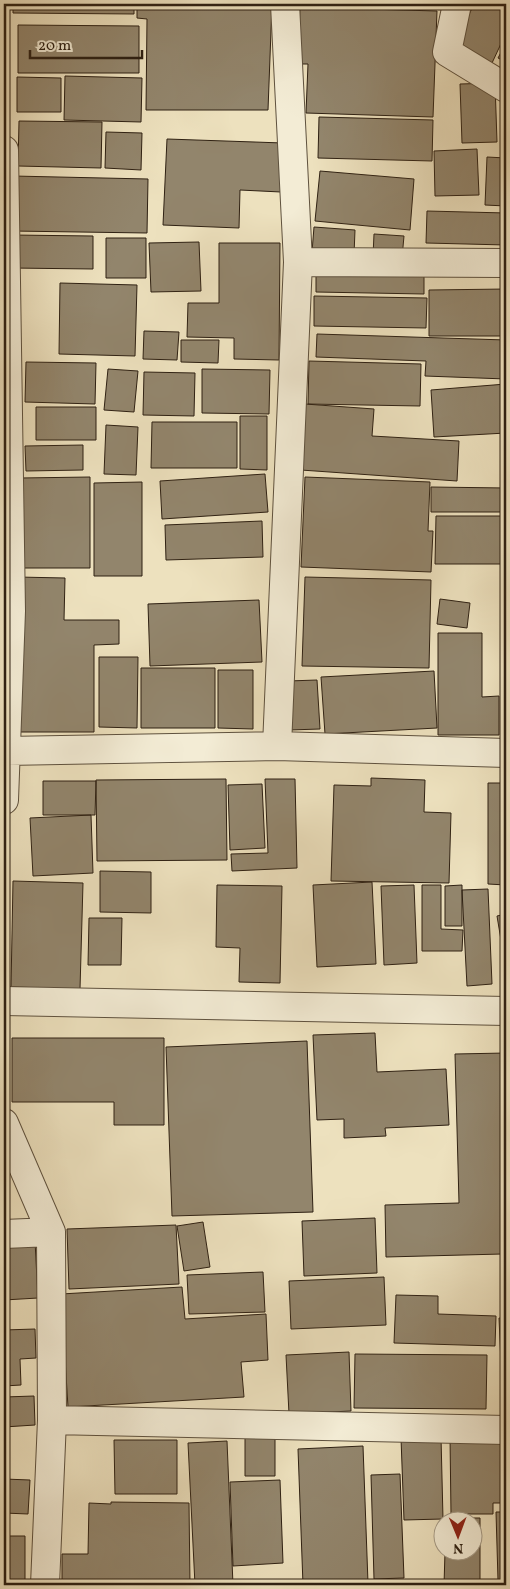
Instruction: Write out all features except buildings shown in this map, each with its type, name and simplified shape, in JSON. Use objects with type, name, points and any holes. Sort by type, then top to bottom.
[{"type":"street","points":[[277,746],[298,262],[284,4]]},
{"type":"street","points":[[456,4],[446,52],[506,88]]},
{"type":"street","points":[[4,150],[8,611],[4,800]]},
{"type":"street","points":[[298,262],[506,263]]},
{"type":"street","points":[[6,751],[277,746],[506,753]]},
{"type":"street","points":[[4,1001],[506,1011]]},
{"type":"street","points":[[4,1122],[50,1232],[52,1420],[44,1585]]},
{"type":"street","points":[[4,1234],[50,1232]]},
{"type":"street","points":[[52,1420],[506,1430]]}]
